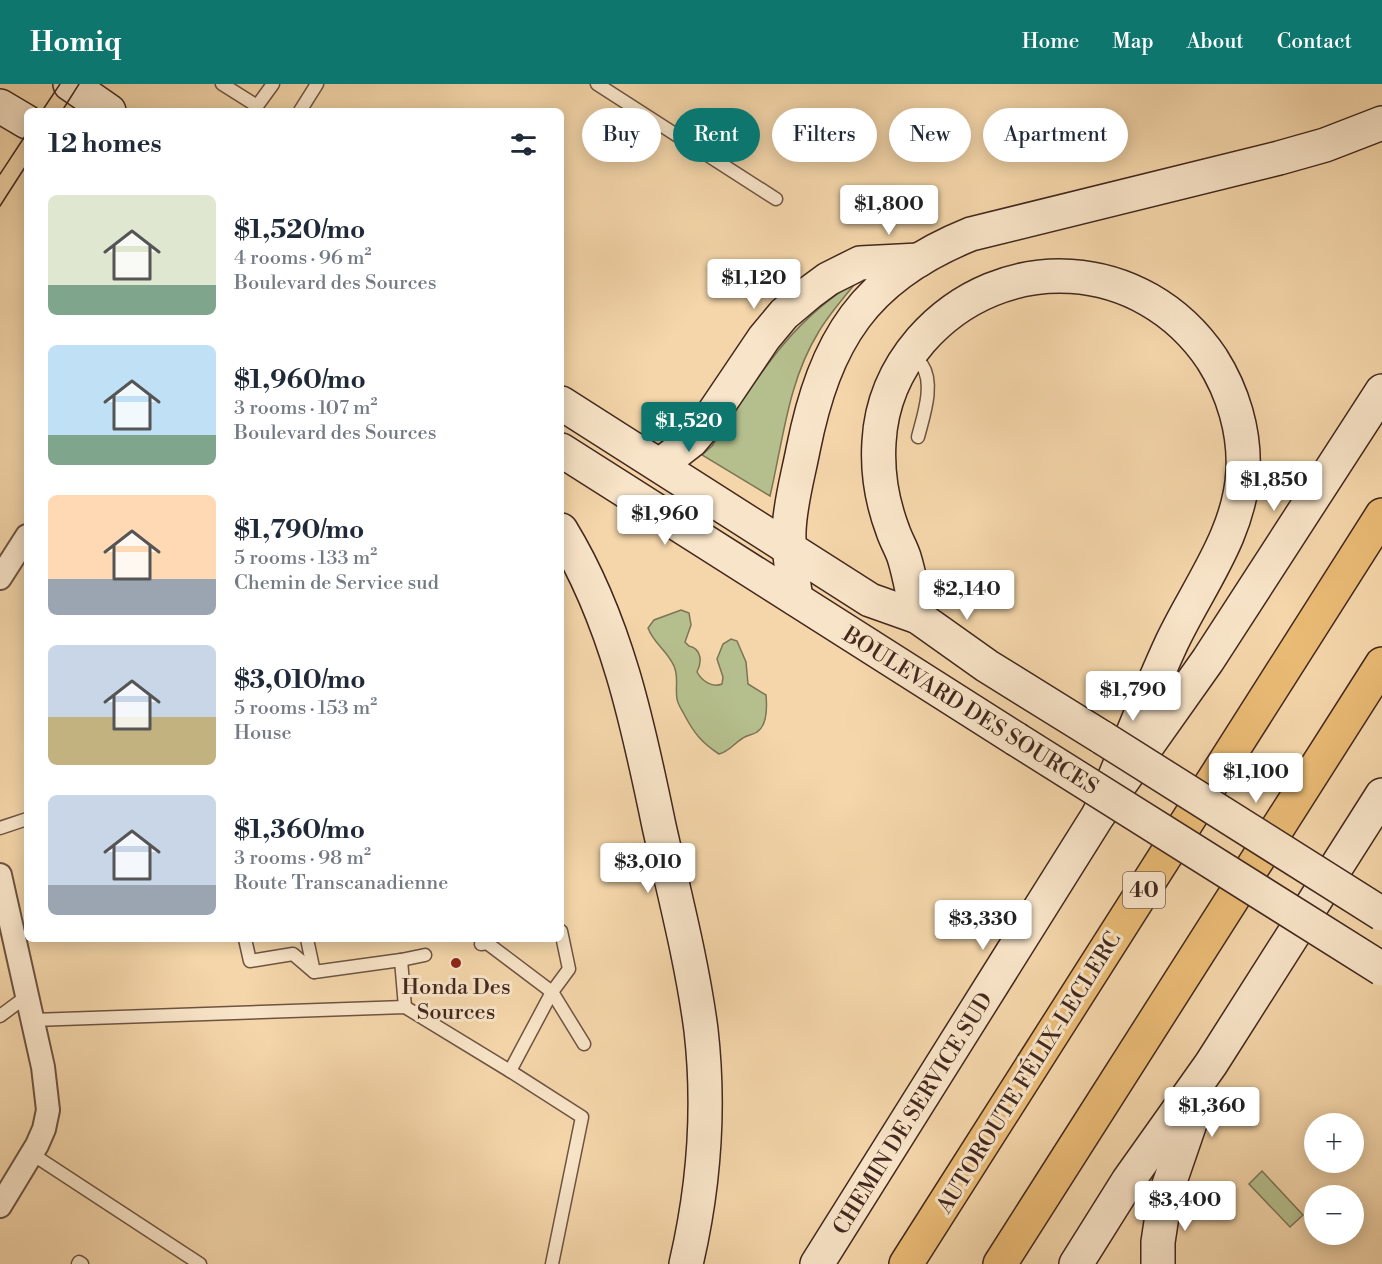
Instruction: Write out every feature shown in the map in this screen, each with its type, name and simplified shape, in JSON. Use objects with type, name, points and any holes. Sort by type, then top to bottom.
[{"type":"highway","name":"AUTOROUTE FÉLIX-LECLERC","points":[[906,1264],[1382,515]]},
{"type":"highway","points":[[1000,1264],[1382,664]]},
{"type":"main road","points":[[70,84],[106,108]]},
{"type":"main road","points":[[0,106],[24,120]]},
{"type":"main road","points":[[796,599],[790,547],[790,523],[816,394],[824,370],[843,333],[867,301],[880,289],[920,260],[954,241],[987,229],[1279,158],[1325,145],[1382,123]]},
{"type":"main road","points":[[660,465],[691,441],[708,421],[764,338],[784,314],[809,293],[828,279],[861,263],[920,260]]},
{"type":"main road","points":[[918,617],[904,557],[885,509],[878,466],[879,440],[887,394],[911,353],[944,316],[964,302],[988,290],[1015,281],[1067,276],[1095,278],[1121,286],[1166,309],[1203,346],[1219,370],[1229,391],[1238,414],[1243,471],[1232,524],[1173,641],[1099,814]]},
{"type":"main road","name":"CHEMIN DE SERVICE SUD","points":[[817,1264],[1099,814],[1208,660],[1382,391]]},
{"type":"main road","name":"BOULEVARD DES SOURCES","points":[[564,405],[870,600],[918,617],[965,652],[1382,914]]},
{"type":"main road","name":"BOULEVARD DES SOURCES","points":[[564,452],[1382,969]]},
{"type":"main road","points":[[564,535],[584,571],[600,607],[624,678],[646,765],[694,990],[703,1055],[705,1118],[700,1199],[686,1264]]},
{"type":"main road","points":[[1076,1264],[1128,1181],[1211,1064],[1382,795]]},
{"type":"main road","points":[[1158,1264],[1158,1242],[1165,1196],[1211,1064]]},
{"type":"street","points":[[0,578],[24,541]]},
{"type":"street","points":[[0,875],[45,1075],[48,1110],[44,1129],[32,1154],[0,1206]]},
{"type":"lane","points":[[222,84],[257,106],[273,84]]},
{"type":"lane","points":[[302,108],[317,84]]},
{"type":"lane","points":[[597,84],[776,199]]},
{"type":"lane","points":[[911,353],[922,366],[927,383],[927,394],[918,437]]},
{"type":"lane","points":[[0,828],[24,820]]},
{"type":"lane","points":[[246,942],[250,961],[293,954],[314,972],[425,955]]},
{"type":"lane","points":[[308,942],[314,972]]},
{"type":"lane","points":[[510,1071],[552,992],[569,969],[563,942]]},
{"type":"lane","points":[[481,944],[487,943],[552,992],[584,1044]]},
{"type":"lane","points":[[401,960],[405,1007]]},
{"type":"lane","points":[[0,1016],[27,996]]},
{"type":"lane","points":[[33,1020],[405,1007],[582,1117],[552,1264]]},
{"type":"lane","points":[[32,1154],[200,1264]]},
{"type":"green space","points":[[857,281],[822,326],[800,371],[788,412],[770,496],[702,455],[712,446],[759,376],[792,334],[833,297]]},
{"type":"green space","points":[[681,610],[689,613],[691,625],[685,642],[699,653],[700,664],[697,672],[702,678],[711,684],[722,684],[723,677],[717,659],[723,644],[731,639],[737,641],[746,662],[748,684],[766,695],[766,715],[761,729],[719,754],[695,733],[680,708],[674,666],[648,628],[654,620]]},
{"type":"green space","points":[[1262,1171],[1303,1215],[1290,1227],[1249,1184]]},
{"type":"tram line","points":[[44,108],[60,84]]},
{"type":"tram line","points":[[64,108],[79,84]]},
{"type":"tram line","points":[[0,174],[24,138]]},
{"type":"tram line","points":[[0,206],[24,169]]},
{"type":"place","name":"Honda Des Sources","points":[[456,963]]}]
